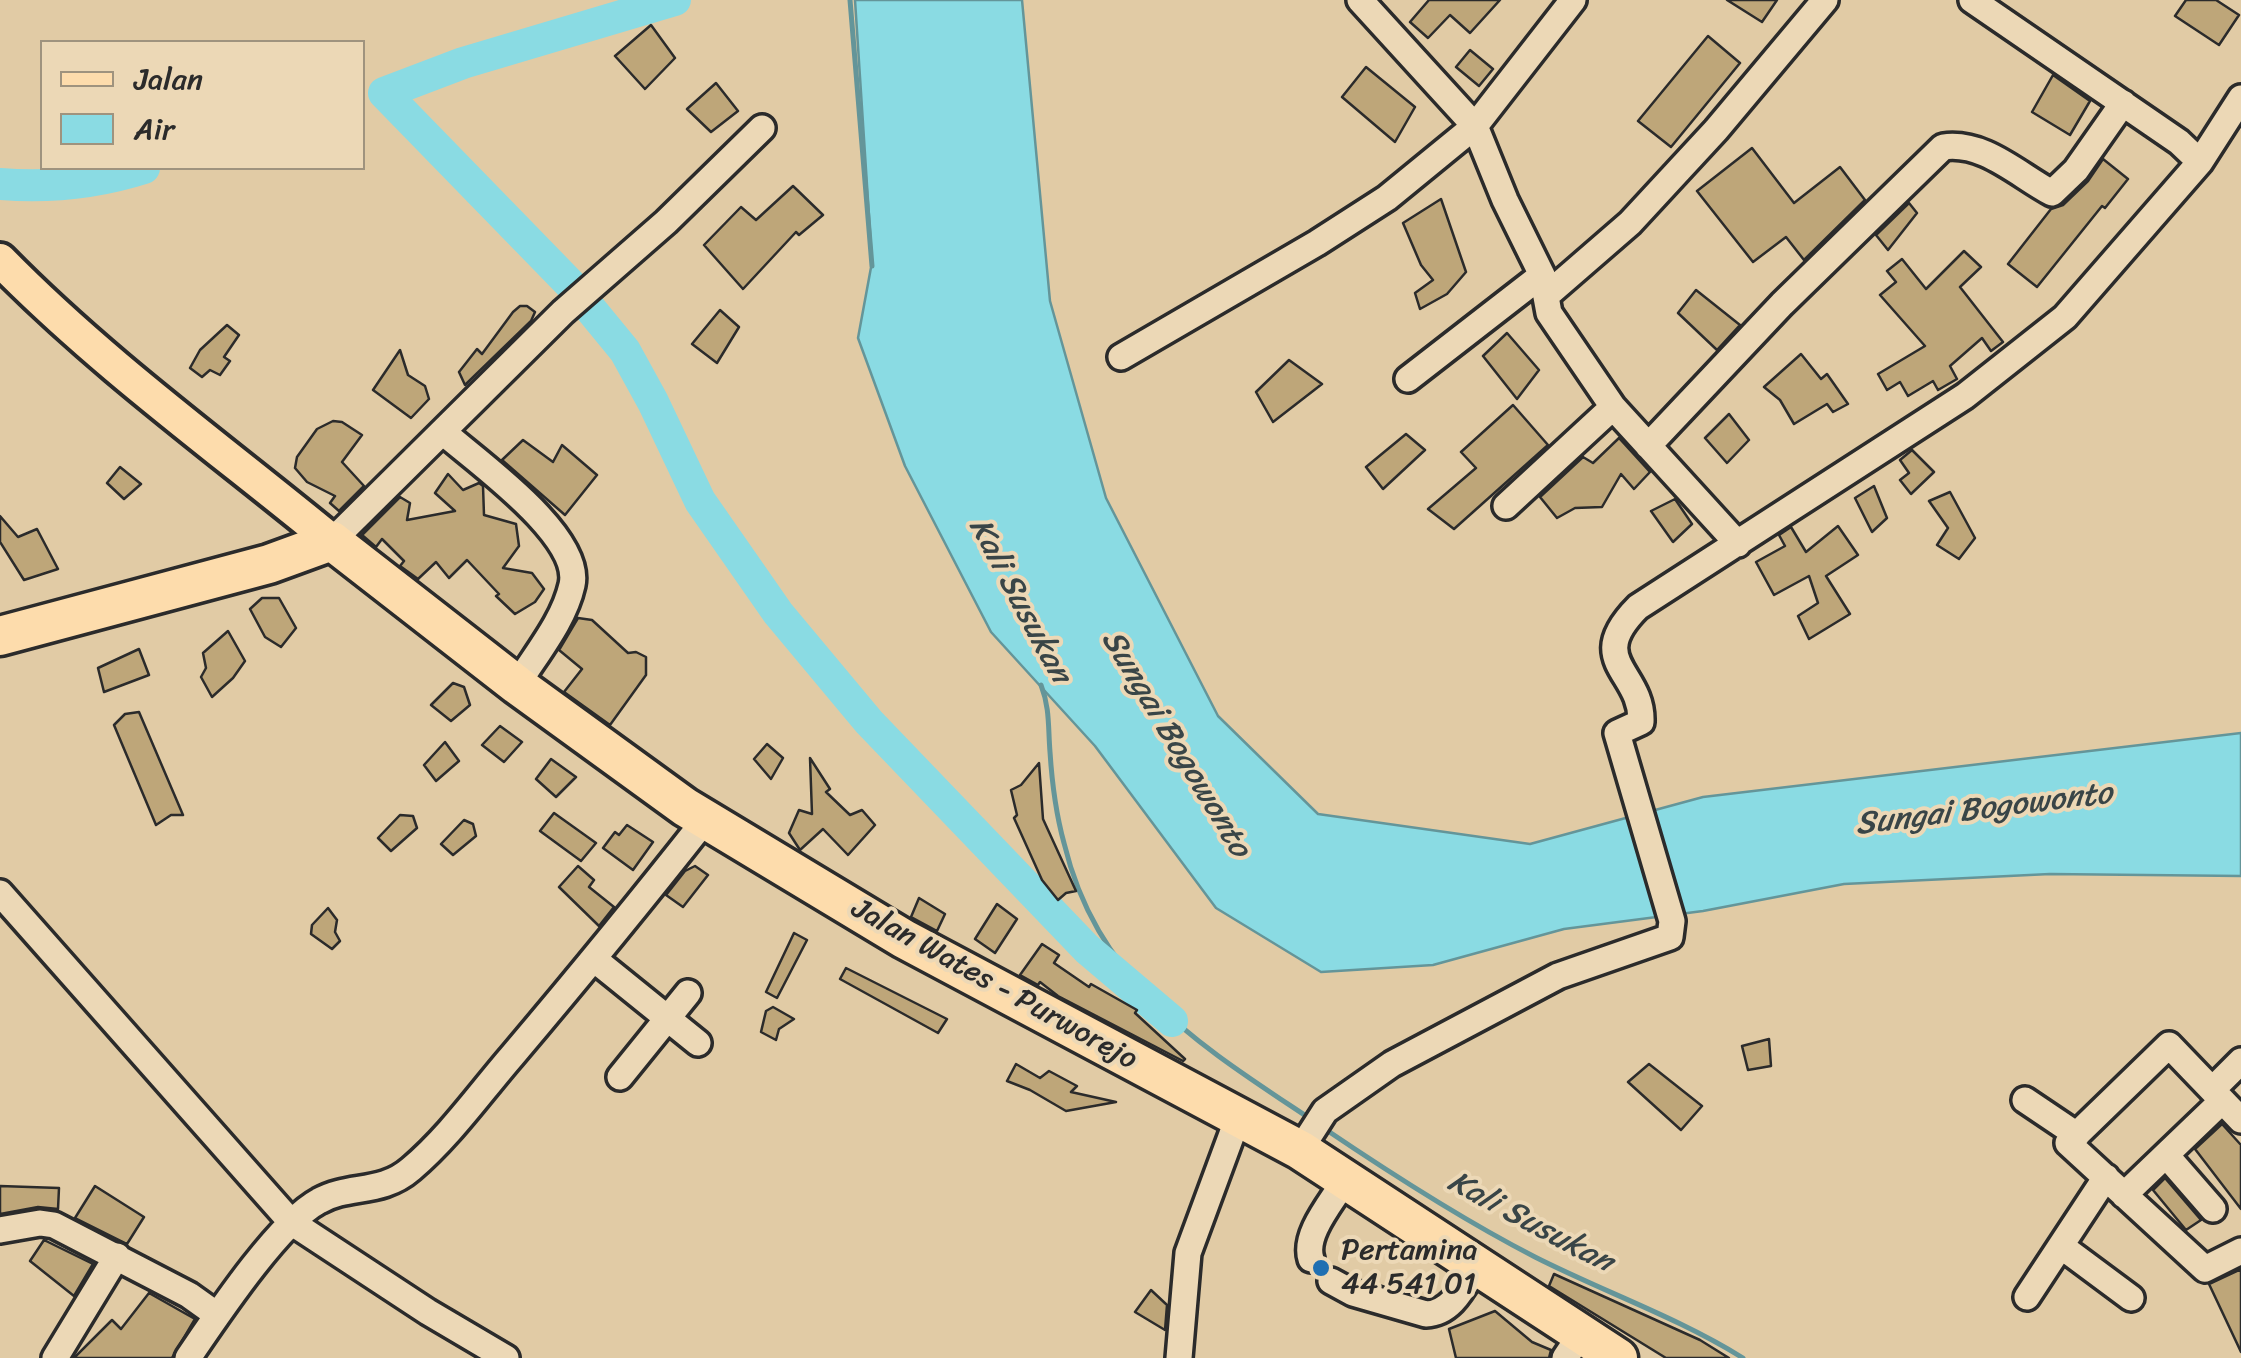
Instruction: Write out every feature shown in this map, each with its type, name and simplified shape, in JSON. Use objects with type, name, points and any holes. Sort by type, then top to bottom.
[{"type":"highway","points":[[0,636],[269,564],[332,541]]},
{"type":"highway","name":"Jalan Wates - Purworejo","points":[[332,541],[517,686],[704,820],[1053,1020],[1239,1115],[1304,1143],[1346,1180],[1478,1265],[1573,1346],[1618,1358]]},
{"type":"main road","points":[[0,260],[47,308],[121,372],[332,541]]},
{"type":"street","points":[[1360,0],[1475,126],[1545,285],[1549,313],[1613,407],[1738,544]]},
{"type":"street","points":[[1121,356],[1387,198],[1475,126],[1573,0]]},
{"type":"street","points":[[1408,379],[1630,223],[1716,130],[1825,0]]},
{"type":"street","points":[[1972,0],[2179,142],[2200,162]]},
{"type":"street","points":[[1304,1143],[1325,1111],[1392,1064],[1526,992],[1615,954],[1668,940],[1673,932],[1672,921],[1617,734],[1641,722],[1642,708],[1614,654],[1623,622],[1638,607],[1965,396],[2065,316],[2106,274],[2200,162],[2241,98]]},
{"type":"street","points":[[1648,446],[1782,304],[1943,147],[1962,144],[1981,151],[2052,193],[2076,170],[2123,103]]},
{"type":"street","points":[[332,541],[563,312],[609,274],[762,128]]},
{"type":"street","points":[[1506,506],[1613,407]]},
{"type":"street","points":[[443,432],[545,521],[571,562],[574,581],[568,598],[517,686]]},
{"type":"street","points":[[188,1358],[290,1222],[329,1196],[390,1184],[411,1169],[594,959],[704,820]]},
{"type":"street","points":[[0,894],[290,1222],[506,1358]]},
{"type":"street","points":[[594,959],[698,1043]]},
{"type":"street","points":[[620,1078],[688,993]]},
{"type":"street","points":[[2241,1120],[2169,1045],[2068,1143],[2205,1269],[2241,1251]]},
{"type":"street","points":[[2027,1297],[2061,1246],[2115,1186],[2166,1155],[2217,1096],[2241,1061]]},
{"type":"street","points":[[2025,1100],[2076,1135]]},
{"type":"street","points":[[1179,1358],[1188,1254],[1239,1115]]},
{"type":"street","points":[[2166,1155],[2213,1209]]},
{"type":"street","points":[[1312,1258],[1308,1252],[1312,1238],[1346,1180]]},
{"type":"street","points":[[0,1230],[40,1223],[54,1225],[189,1295],[217,1315]]},
{"type":"street","points":[[2061,1246],[2131,1298]]},
{"type":"street","points":[[55,1358],[117,1256]]},
{"type":"street","points":[[1332,1280],[1353,1293],[1426,1314],[1437,1313],[1449,1307],[1478,1265]]},
{"type":"water","name":"Sungai Bogowonto","points":[[855,0],[1022,0],[1050,301],[1106,498],[1218,716],[1318,814],[1530,844],[1703,797],[2241,733],[2241,876],[2050,874],[1844,884],[1703,911],[1564,929],[1433,965],[1321,972],[1216,908],[1095,746],[991,632],[905,466],[858,338],[872,262]]},
{"type":"building","points":[[1429,0],[1500,0],[1470,33],[1450,15],[1428,38],[1410,22]]},
{"type":"building","points":[[1727,0],[1777,0],[1762,22]]},
{"type":"building","points":[[2186,0],[2216,0],[2239,15],[2219,45],[2175,16]]},
{"type":"building","points":[[651,25],[675,58],[645,89],[615,56]]},
{"type":"building","points":[[1708,36],[1740,63],[1671,147],[1638,121]]},
{"type":"building","points":[[1470,50],[1493,69],[1479,86],[1456,67]]},
{"type":"building","points":[[1366,67],[1415,107],[1395,142],[1342,97]]},
{"type":"building","points":[[2053,75],[2090,101],[2070,135],[2032,112]]},
{"type":"building","points":[[716,83],[738,111],[711,132],[687,109]]},
{"type":"building","points":[[1752,148],[1794,203],[1840,167],[1865,200],[1804,260],[1786,237],[1753,262],[1697,191]]},
{"type":"building","points":[[2103,159],[2128,179],[2037,287],[2008,264],[2051,209],[2063,205],[2088,181]]},
{"type":"building","points":[[793,186],[823,215],[799,235],[796,232],[743,289],[704,245],[741,207],[756,220]]},
{"type":"building","points":[[1441,199],[1466,272],[1447,294],[1420,309],[1415,293],[1433,280],[1421,265],[1403,223]]},
{"type":"building","points":[[1909,203],[1917,213],[1888,250],[1876,235]]},
{"type":"building","points":[[1964,251],[1981,267],[1960,287],[2003,342],[1991,351],[1982,338],[1950,366],[1957,379],[1938,390],[1933,381],[1908,396],[1900,382],[1887,390],[1878,374],[1925,346],[1880,295],[1896,282],[1887,271],[1902,259],[1926,289]]},
{"type":"building","points":[[1696,290],[1740,325],[1717,350],[1678,313]]},
{"type":"building","points":[[520,306],[535,312],[531,321],[465,385],[459,372],[477,349],[482,354]]},
{"type":"building","points":[[720,310],[739,327],[717,363],[692,344]]},
{"type":"building","points":[[227,325],[239,335],[224,357],[230,361],[220,375],[210,370],[202,377],[190,368],[200,350]]},
{"type":"building","points":[[1507,333],[1539,370],[1517,399],[1483,356]]},
{"type":"building","points":[[400,350],[408,375],[425,386],[429,399],[411,418],[373,390]]},
{"type":"building","points":[[1801,354],[1821,379],[1827,374],[1848,404],[1833,412],[1827,404],[1794,424],[1780,400],[1764,387]]},
{"type":"building","points":[[1289,360],[1322,384],[1273,422],[1256,392]]},
{"type":"building","points":[[1513,405],[1548,445],[1454,529],[1428,509],[1476,468],[1461,452]]},
{"type":"building","points":[[1729,414],[1749,440],[1727,463],[1705,438]]},
{"type":"building","points":[[333,421],[342,422],[362,435],[342,462],[364,486],[339,511],[330,503],[335,496],[307,482],[295,468],[297,457],[317,429]]},
{"type":"building","points":[[1406,434],[1425,450],[1383,489],[1366,467]]},
{"type":"building","points":[[1619,438],[1650,472],[1634,489],[1621,474],[1602,507],[1575,508],[1557,518],[1540,497],[1583,457],[1593,463]]},
{"type":"building","points":[[523,440],[553,462],[562,445],[597,475],[565,515],[502,460]]},
{"type":"building","points":[[1912,450],[1934,472],[1911,494],[1900,480],[1909,473],[1900,460]]},
{"type":"building","points":[[120,467],[141,484],[124,499],[107,483]]},
{"type":"building","points":[[448,474],[463,490],[479,483],[483,486],[484,515],[516,524],[519,546],[503,568],[532,573],[544,589],[535,602],[515,614],[467,560],[449,578],[436,562],[418,579],[400,566],[404,561],[382,539],[376,547],[362,535],[400,497],[410,503],[407,520],[455,511],[435,493]]},
{"type":"building","points":[[1874,486],[1887,518],[1872,532],[1855,498]]},
{"type":"building","points":[[1950,492],[1975,538],[1959,559],[1937,545],[1948,528],[1929,501]]},
{"type":"building","points":[[1675,499],[1692,524],[1673,542],[1651,511]]},
{"type":"building","points":[[0,516],[18,537],[37,529],[58,569],[24,580],[0,542]]},
{"type":"building","points":[[1838,526],[1858,555],[1826,576],[1850,614],[1809,639],[1798,616],[1818,603],[1809,576],[1774,595],[1756,562],[1785,546],[1779,535],[1791,527],[1806,552]]},
{"type":"building","points":[[262,598],[279,598],[296,628],[281,647],[265,637],[250,609]]},
{"type":"building","points":[[578,618],[592,620],[628,653],[646,657],[646,675],[610,725],[564,692],[582,669],[559,650]]},
{"type":"building","points":[[228,631],[245,661],[212,697],[201,677],[206,668],[203,653]]},
{"type":"building","points":[[139,649],[149,675],[104,692],[98,668]]},
{"type":"building","points":[[453,683],[464,687],[470,705],[451,721],[431,705]]},
{"type":"building","points":[[139,712],[183,815],[171,815],[156,825],[114,725],[125,714]]},
{"type":"building","points":[[500,726],[522,742],[504,762],[482,745]]},
{"type":"building","points":[[445,742],[459,761],[436,781],[424,765]]},
{"type":"building","points":[[767,744],[783,758],[771,779],[754,759]]},
{"type":"building","points":[[810,758],[830,789],[826,792],[850,815],[862,810],[875,825],[848,855],[823,829],[800,850],[789,833],[799,810],[812,814]]},
{"type":"building","points":[[551,759],[576,777],[556,797],[536,779]]},
{"type":"building","points":[[1039,763],[1043,819],[1076,891],[1058,900],[1042,880],[1014,818],[1017,815],[1011,790],[1021,785]]},
{"type":"building","points":[[554,813],[596,843],[581,861],[540,831]]},
{"type":"building","points":[[400,815],[413,816],[417,828],[391,851],[378,838]]},
{"type":"building","points":[[464,820],[473,824],[476,836],[453,855],[441,844]]},
{"type":"building","points":[[627,825],[653,842],[633,870],[603,848],[615,832],[619,835]]},
{"type":"building","points":[[578,866],[594,880],[589,887],[614,907],[599,926],[559,887]]},
{"type":"building","points":[[695,866],[708,875],[683,907],[666,895],[685,871]]},
{"type":"building","points":[[919,898],[945,914],[937,931],[911,917]]},
{"type":"building","points":[[997,904],[1017,919],[995,953],[975,939]]},
{"type":"building","points":[[328,908],[337,920],[335,932],[340,941],[332,949],[311,934],[312,925]]},
{"type":"building","points":[[794,933],[807,940],[777,998],[766,992]]},
{"type":"building","points":[[1042,944],[1059,955],[1054,963],[1089,987],[1091,984],[1137,1010],[1135,1013],[1185,1059],[1020,975]]},
{"type":"building","points":[[846,968],[947,1019],[938,1033],[840,979]]},
{"type":"building","points":[[773,1007],[794,1019],[779,1029],[776,1040],[761,1032],[766,1011]]},
{"type":"building","points":[[1769,1039],[1771,1066],[1748,1070],[1742,1046]]},
{"type":"building","points":[[1016,1064],[1040,1078],[1049,1071],[1077,1086],[1071,1092],[1116,1102],[1066,1111],[1007,1081]]},
{"type":"building","points":[[1649,1064],[1702,1106],[1681,1130],[1628,1082]]},
{"type":"building","points":[[2222,1124],[2241,1145],[2241,1209],[2195,1149]]},
{"type":"building","points":[[2165,1178],[2201,1220],[2186,1230],[2153,1190]]},
{"type":"building","points":[[0,1186],[59,1188],[58,1209],[38,1207],[0,1214]]},
{"type":"building","points":[[95,1186],[144,1217],[127,1244],[75,1218]]},
{"type":"building","points":[[44,1240],[93,1264],[74,1296],[30,1261]]},
{"type":"building","points":[[2241,1269],[2241,1352],[2209,1284]]},
{"type":"building","points":[[1554,1274],[1700,1340],[1729,1358],[1666,1358],[1549,1286]]},
{"type":"building","points":[[1151,1290],[1167,1305],[1165,1330],[1135,1312]]},
{"type":"building","points":[[149,1293],[195,1319],[172,1358],[74,1358],[112,1320],[121,1329]]},
{"type":"building","points":[[1495,1311],[1532,1342],[1551,1350],[1549,1358],[1456,1358],[1449,1329]]},
{"type":"waterway","points":[[675,0],[463,63],[384,93],[570,284],[625,351],[700,501],[778,613],[869,722],[1087,949],[1172,1021]]},
{"type":"waterway","name":"Kali Susukan","points":[[850,0],[872,266]]},
{"type":"waterway","points":[[0,184],[73,183],[136,170]]},
{"type":"waterway","name":"Kali Susukan","points":[[1041,685],[1061,832],[1080,892],[1101,935],[1128,973],[1193,1037],[1312,1120]]},
{"type":"waterway","name":"Kali Susukan","points":[[1325,1129],[1508,1243],[1743,1358]]},
{"type":"place","name":"Pertamina 44 541 01","points":[[1321,1268]]}]
